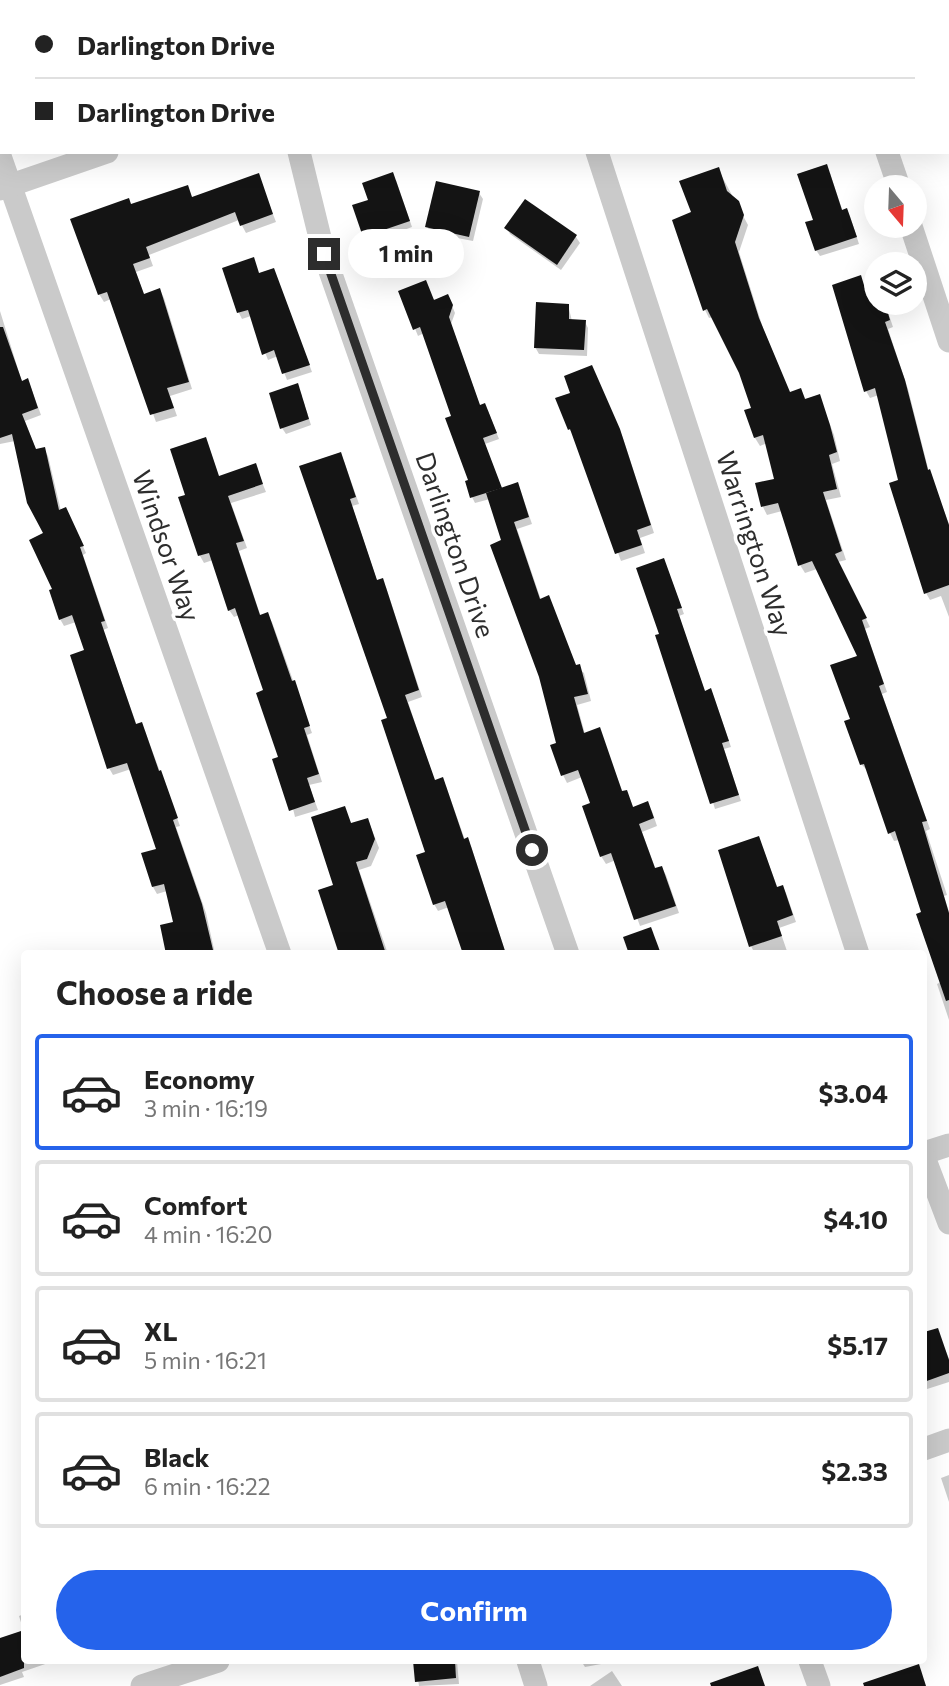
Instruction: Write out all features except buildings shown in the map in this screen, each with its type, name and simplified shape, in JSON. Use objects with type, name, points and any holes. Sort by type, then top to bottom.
[{"type":"street","points":[[5,187],[101,154]]},
{"type":"street","name":"Darlington Drive","points":[[299,154],[324,254],[567,950]]},
{"type":"street","name":"Warrington Way","points":[[598,154],[857,950]]},
{"type":"street","points":[[888,154],[894,175]]},
{"type":"street","name":"Windsor Way","points":[[0,156],[5,187],[280,950]]},
{"type":"street","points":[[915,238],[949,341]]},
{"type":"street","points":[[927,1154],[949,1144]]},
{"type":"street","points":[[927,1163],[949,1223]]},
{"type":"street","points":[[927,1448],[949,1440]]},
{"type":"street","points":[[142,1686],[209,1664]]},
{"type":"street","points":[[529,1664],[536,1686]]},
{"type":"street","points":[[811,1664],[819,1686]]},
{"type":"route","points":[[324,254],[532,850]]}]
